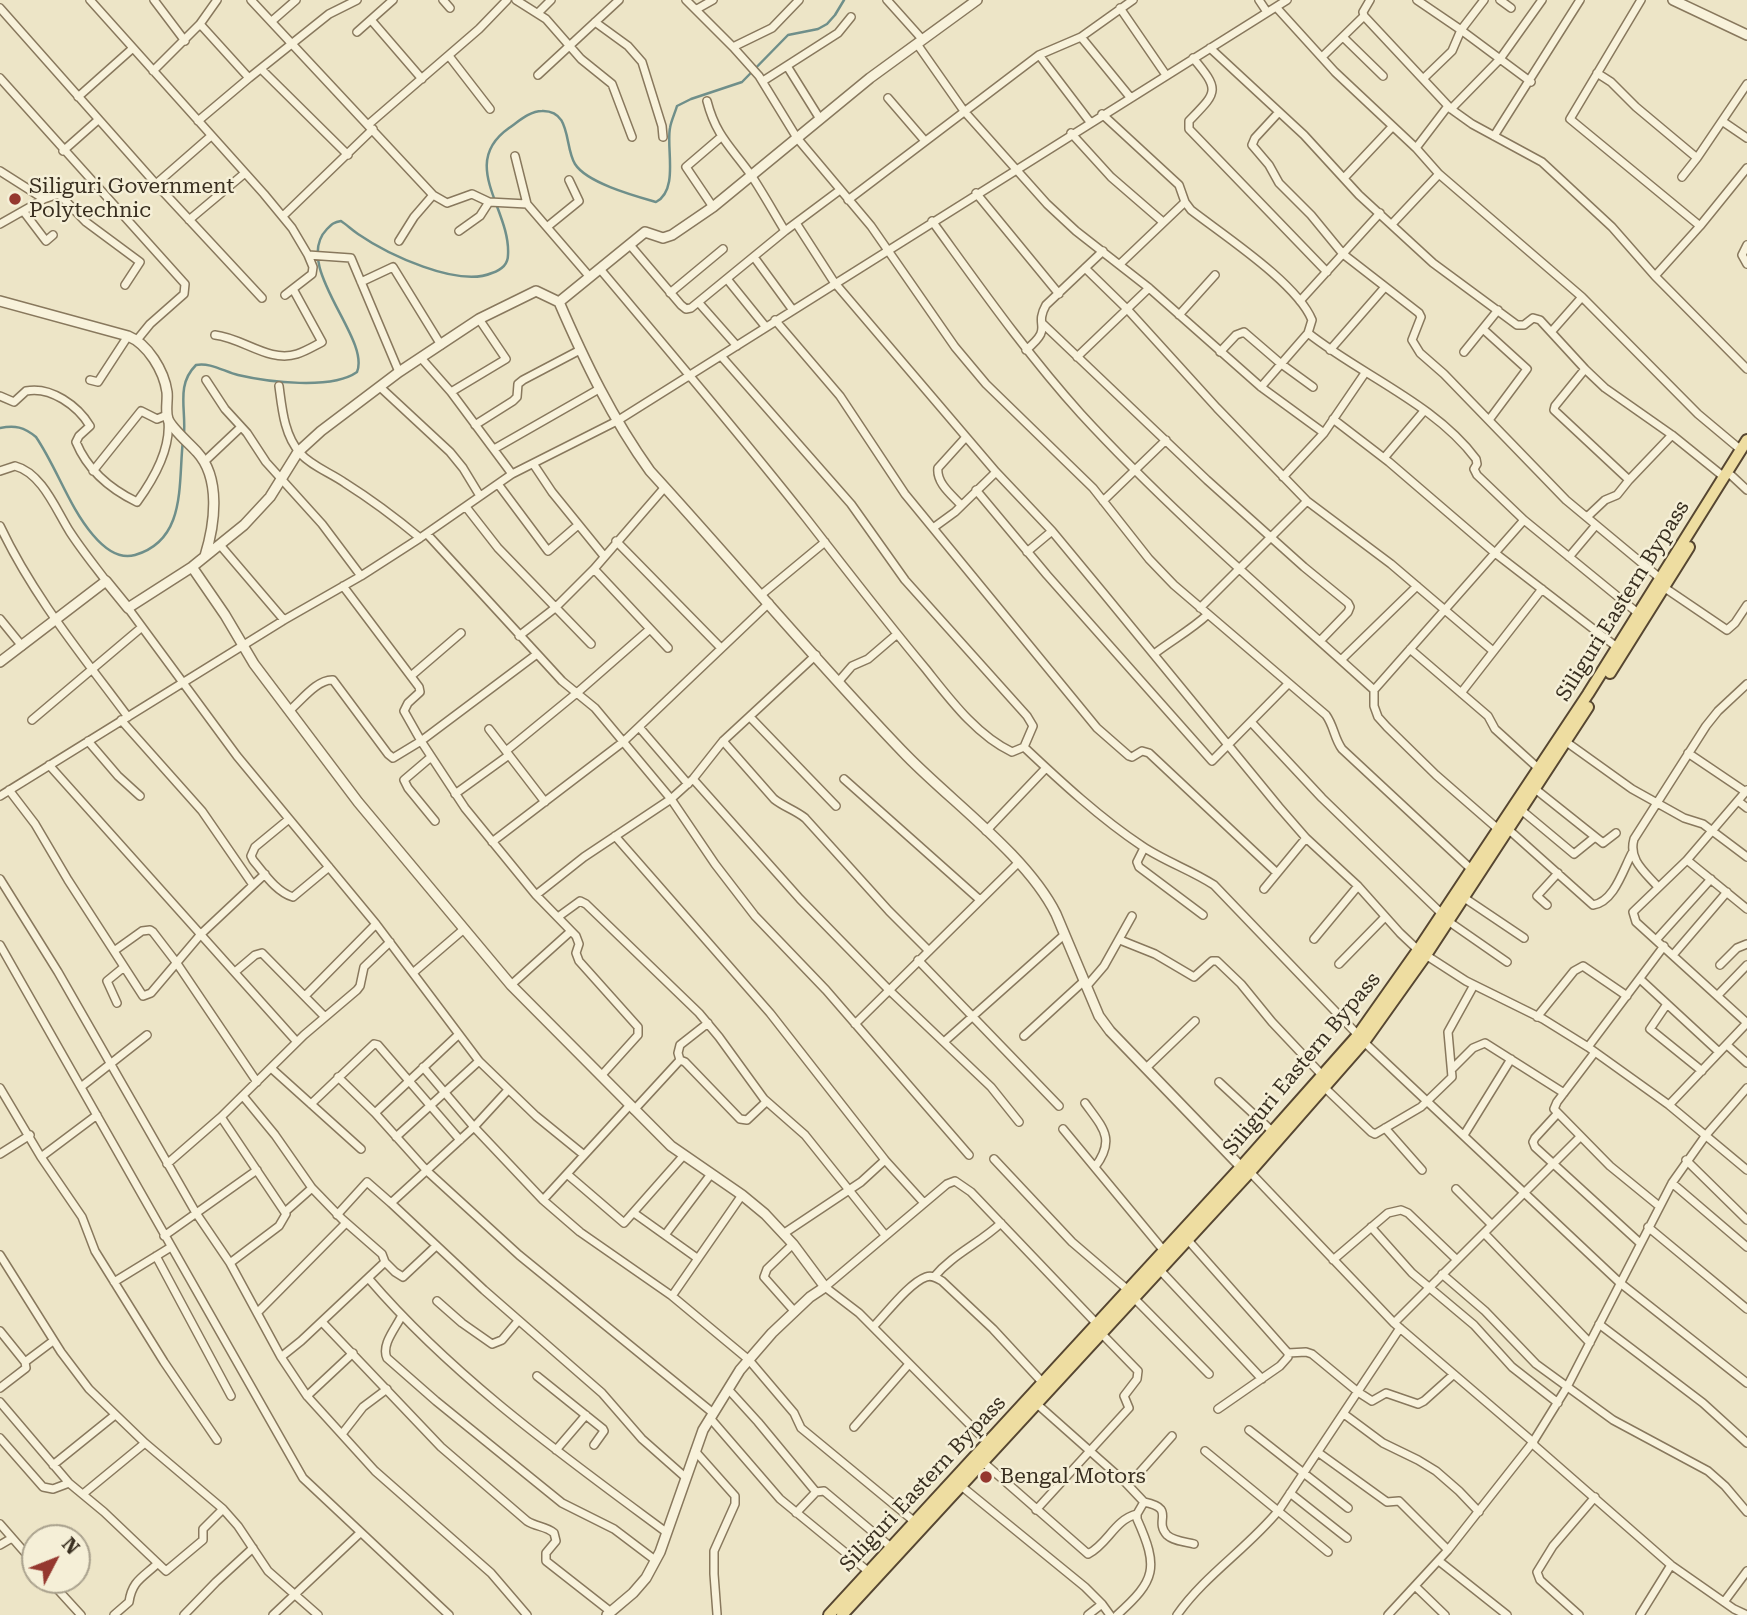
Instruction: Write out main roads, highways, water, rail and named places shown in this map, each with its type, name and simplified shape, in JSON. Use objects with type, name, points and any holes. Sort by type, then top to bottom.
[{"type":"main road","name":"Siliguri Eastern Bypass","points":[[1131,1294],[1187,1239],[1324,1087],[1361,1038],[1445,918],[1471,869],[1520,809],[1565,741],[1745,447]]},
{"type":"main road","name":"Siliguri Eastern Bypass","points":[[1445,918],[1463,897],[1538,768],[1639,614],[1663,583]]},
{"type":"main road","name":"Siliguri Eastern Bypass","points":[[829,1615],[915,1522],[983,1462],[991,1446],[1037,1404],[1164,1251],[1247,1171],[1273,1132],[1322,1075],[1361,1038]]},
{"type":"main road","name":"Siliguri Eastern Bypass","points":[[842,1615],[1043,1383],[1099,1329]]},
{"type":"waterway","points":[[184,433],[184,389],[196,365],[212,366],[251,378],[299,383],[332,381],[357,372],[358,358],[353,341],[324,282],[318,262],[319,244],[333,224],[341,221],[386,251],[442,273],[478,276],[498,270],[508,259],[507,238],[490,188],[488,157],[494,142],[509,128],[538,111],[552,112],[558,116],[566,131],[572,157],[581,171],[612,188],[656,202],[663,196],[669,179],[669,136],[677,106],[742,82],[788,35],[818,29],[827,24],[844,0]]},
{"type":"waterway","points":[[0,428],[19,428],[36,437],[85,524],[97,540],[123,556],[135,555],[152,548],[164,537],[172,523],[177,508],[183,440]]},
{"type":"place","name":"Siliguri Government Polytechnic","points":[[15,199]]},
{"type":"place","name":"Bengal Motors","points":[[986,1477]]}]
